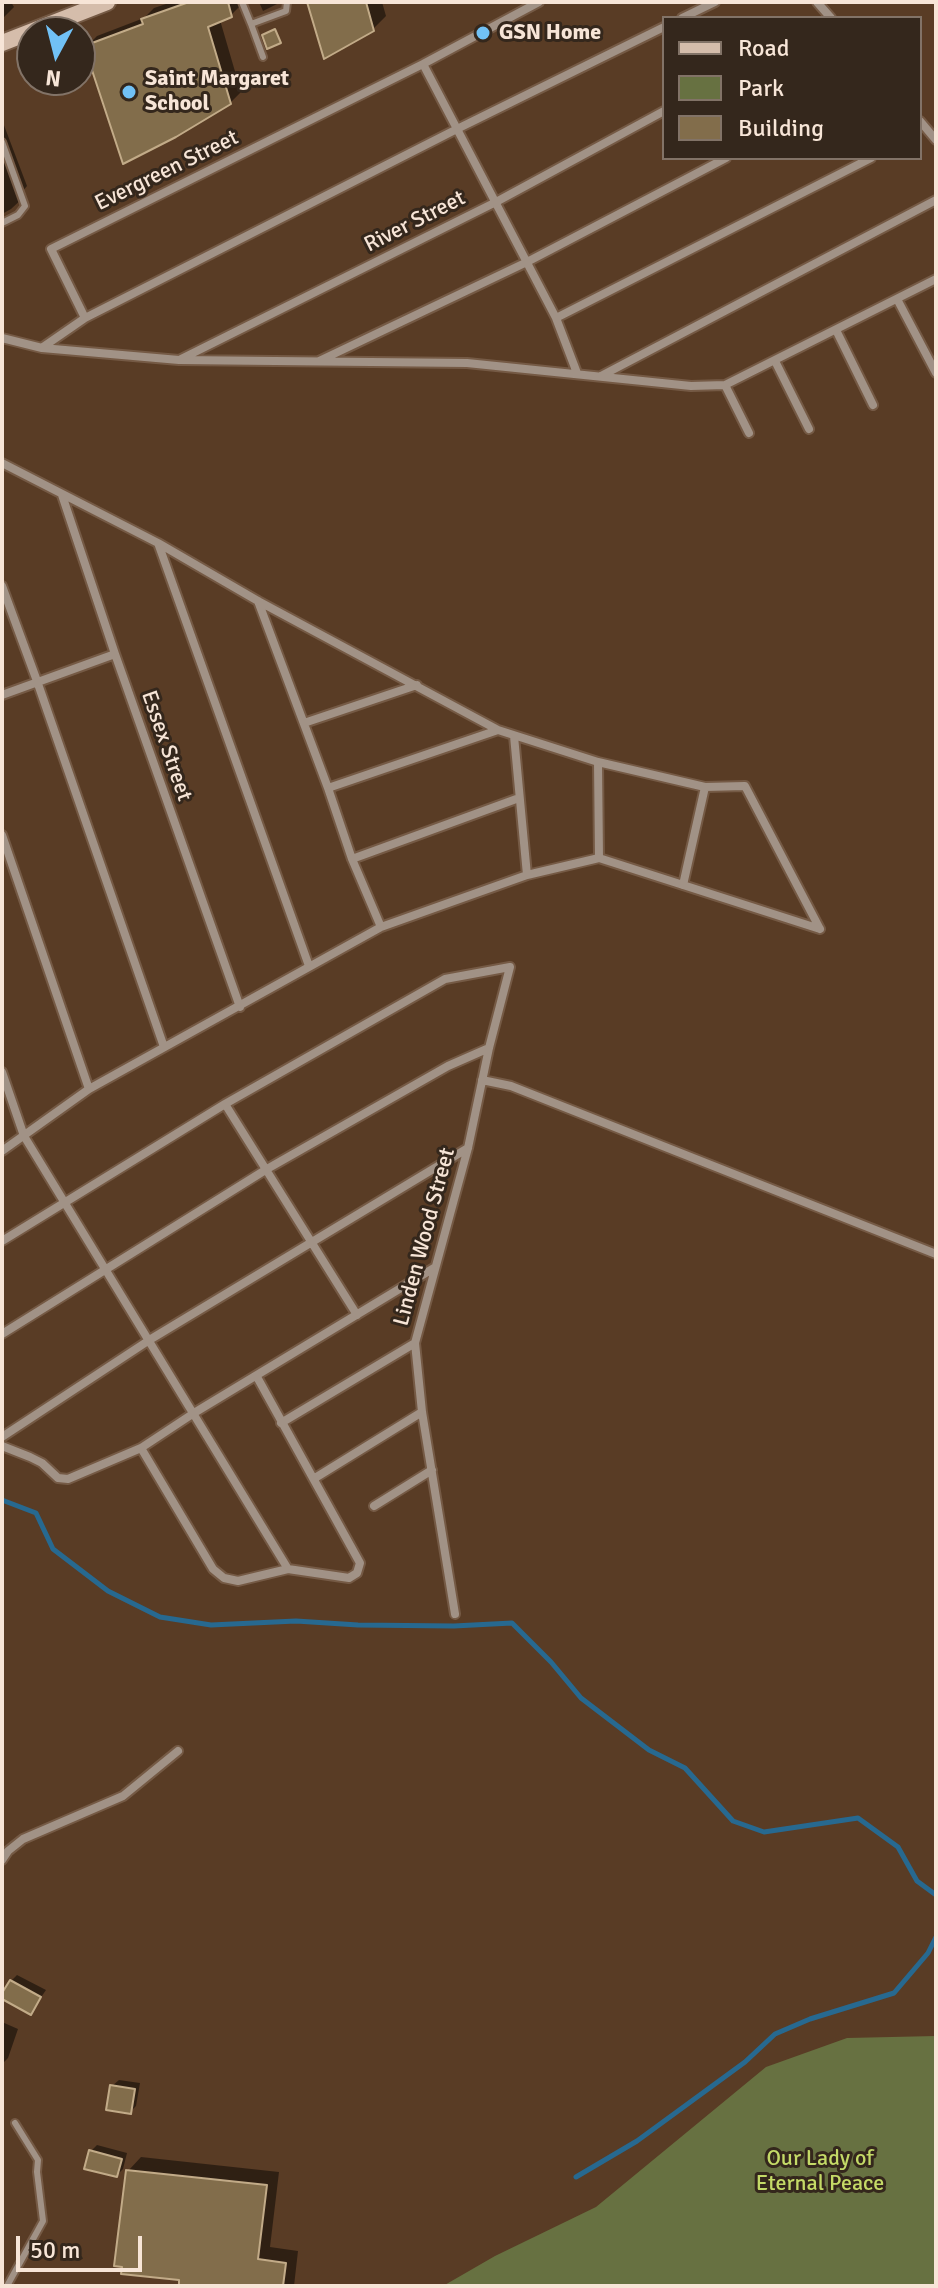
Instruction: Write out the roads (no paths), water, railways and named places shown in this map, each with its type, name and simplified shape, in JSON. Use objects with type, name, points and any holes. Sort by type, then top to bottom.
[{"type":"main road","points":[[2,43],[107,2]]},
{"type":"street","name":"Evergreen Street","points":[[85,318],[51,249],[423,64],[539,2]]},
{"type":"street","points":[[686,16],[715,2]]},
{"type":"street","points":[[42,348],[85,318],[662,28]]},
{"type":"street","points":[[423,64],[556,318],[577,373]]},
{"type":"street","name":"River Street","points":[[179,360],[496,202],[662,112]]},
{"type":"street","points":[[924,131],[936,140]]},
{"type":"street","points":[[314,363],[527,262],[722,160]]},
{"type":"street","points":[[556,318],[867,160]]},
{"type":"street","points":[[601,376],[936,200]]},
{"type":"street","points":[[2,338],[42,348],[179,360],[467,363],[691,386],[725,385],[936,279]]},
{"type":"street","points":[[897,299],[936,373]]},
{"type":"street","points":[[836,330],[873,405]]},
{"type":"street","points":[[775,361],[809,429]]},
{"type":"street","points":[[725,385],[749,433]]},
{"type":"street","points":[[2,463],[158,543],[258,601],[498,730],[598,762],[705,787],[745,786],[820,929],[599,858],[527,875],[381,927],[89,1089],[2,1151]]},
{"type":"street","name":"Essex Street","points":[[62,495],[240,1007]]},
{"type":"street","points":[[158,543],[309,966]]},
{"type":"street","points":[[2,586],[164,1047]]},
{"type":"street","points":[[258,601],[352,859],[381,927]]},
{"type":"street","points":[[2,695],[115,654]]},
{"type":"street","points":[[304,723],[417,685]]},
{"type":"street","points":[[328,788],[498,730]]},
{"type":"street","points":[[514,736],[527,875]]},
{"type":"street","points":[[598,762],[599,858]]},
{"type":"street","points":[[683,885],[705,787]]},
{"type":"street","points":[[352,859],[519,798]]},
{"type":"street","points":[[2,835],[89,1089]]},
{"type":"street","name":"Linden Wood Street","points":[[225,1104],[445,979],[510,967],[468,1148],[415,1343],[422,1412],[455,1614]]},
{"type":"street","points":[[2,1334],[267,1169],[448,1066],[489,1048]]},
{"type":"street","points":[[2,1072],[24,1136],[151,1339],[288,1569]]},
{"type":"street","points":[[482,1080],[511,1086],[936,1254]]},
{"type":"street","points":[[2,1241],[225,1104],[357,1315]]},
{"type":"street","points":[[2,1437],[151,1339],[468,1148]]},
{"type":"street","points":[[2,1446],[42,1463],[58,1478],[68,1479],[141,1448],[434,1268]]},
{"type":"street","points":[[281,1423],[415,1343]]},
{"type":"street","points":[[141,1448],[213,1569],[224,1578],[238,1581],[288,1569],[349,1578],[357,1573],[360,1563],[257,1377]]},
{"type":"street","points":[[315,1478],[422,1412]]},
{"type":"street","points":[[374,1506],[432,1470]]},
{"type":"street","points":[[2,1860],[23,1839],[123,1796],[178,1751]]},
{"type":"lane","points":[[242,2],[263,57]]},
{"type":"lane","points":[[251,24],[286,11],[287,2]]},
{"type":"lane","points":[[2,142],[25,206],[18,215],[2,223]]},
{"type":"lane","points":[[7,2286],[43,2221],[38,2160],[15,2123]]},
{"type":"waterway","points":[[2,1500],[36,1513],[53,1549],[108,1591],[160,1617],[211,1625],[296,1621],[454,1626],[512,1623],[581,1698],[649,1750],[685,1768],[733,1821],[764,1832],[858,1818],[898,1847],[917,1881],[936,1895]]},
{"type":"waterway","points":[[576,2177],[637,2141],[745,2062],[775,2034],[810,2019],[894,1993],[928,1953],[936,1937]]},
{"type":"place","name":"GSN Home","points":[[483,33]]},
{"type":"place","name":"Saint Margaret School","points":[[129,92]]},
{"type":"park label","name":"Our Lady of Eternal Peace","points":[[820,2172]]}]
